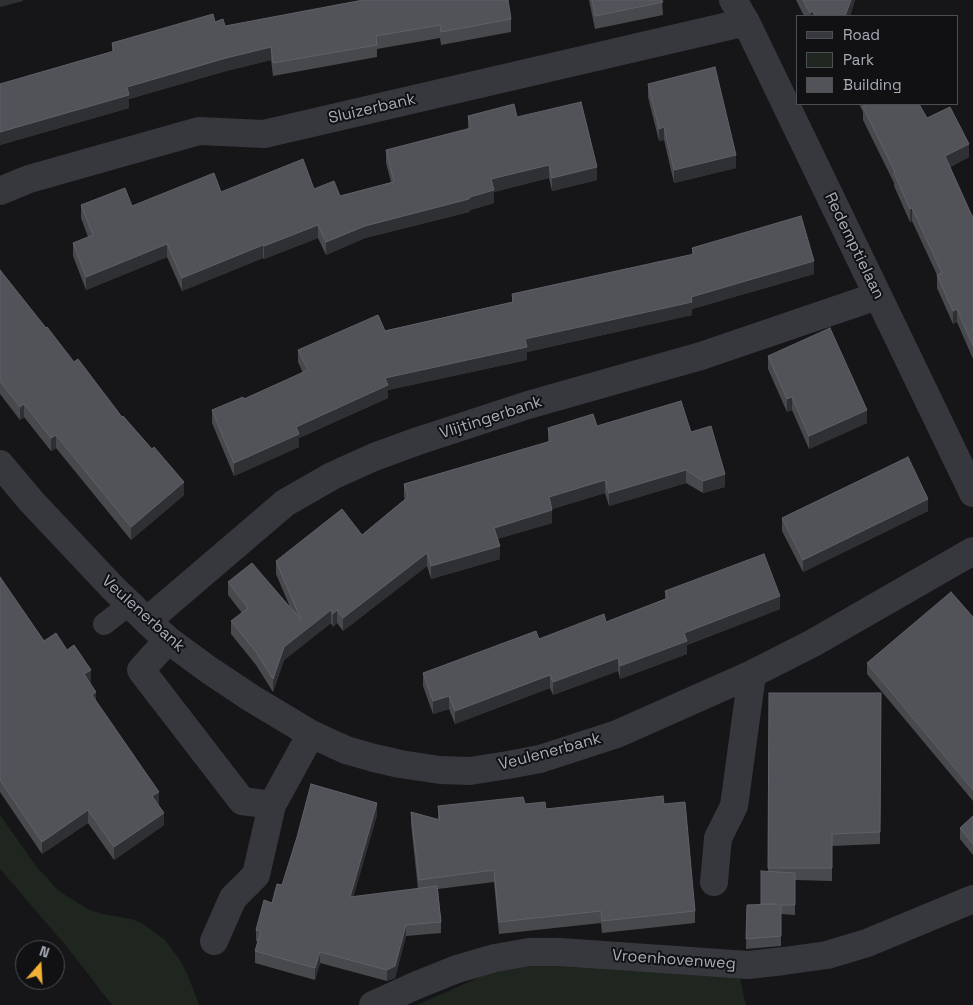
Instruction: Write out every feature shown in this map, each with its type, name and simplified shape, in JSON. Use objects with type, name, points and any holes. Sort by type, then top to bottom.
[{"type":"street","name":"Sluizerbank","points":[[0,191],[29,179],[199,131],[264,134],[333,118],[740,11]]},
{"type":"street","name":"Redemptielaan","points":[[740,11],[973,493]]},
{"type":"street","name":"Vlijtingerbank","points":[[138,612],[285,503],[332,476],[374,458],[418,441],[528,405],[701,356],[877,296]]},
{"type":"street","name":"Veulenerbank","points":[[0,464],[31,501],[112,587],[168,640],[209,670],[311,734],[346,750],[400,764],[440,770],[470,771],[490,769],[540,759],[618,734],[752,674],[813,644],[973,551]]},
{"type":"street","points":[[168,640],[141,670],[242,801],[272,805]]},
{"type":"street","points":[[714,882],[718,838],[734,806],[752,674]]},
{"type":"street","points":[[214,942],[233,898],[256,875],[272,805],[311,734]]},
{"type":"street","name":"Vroenhovenweg","points":[[373,1005],[417,985],[458,970],[495,958],[529,952],[560,952],[748,965],[826,955],[867,943],[973,899]]},
{"type":"lane","points":[[104,624],[138,612]]},
{"type":"green space","points":[[0,815],[36,866],[65,895],[90,910],[132,919],[143,924],[165,940],[180,960],[199,1005],[112,1005],[65,945],[65,940],[61,940],[0,869]]},
{"type":"green space","points":[[532,961],[740,977],[747,1005],[417,1005],[482,976]]},
{"type":"building","points":[[363,0],[508,0],[511,19],[441,32],[440,25],[376,36],[377,45],[273,63],[271,47],[127,87],[129,95],[0,132],[0,84],[114,51],[112,43],[213,14],[215,22],[223,19],[225,26]]},
{"type":"building","points":[[592,0],[662,0],[663,2],[595,16]]},
{"type":"building","points":[[803,0],[851,0],[845,15],[815,15],[813,11],[810,13]]},
{"type":"building","points":[[715,67],[736,155],[674,170],[664,127],[659,129],[648,84]]},
{"type":"building","points":[[581,102],[597,167],[552,178],[549,165],[491,179],[494,190],[470,197],[469,199],[365,226],[326,242],[318,225],[182,278],[167,244],[86,277],[73,243],[93,235],[81,205],[125,188],[132,206],[214,173],[221,192],[303,159],[314,189],[334,181],[340,196],[394,182],[386,150],[471,128],[468,116],[514,104],[517,117]]},
{"type":"building","points":[[866,105],[920,105],[927,118],[950,107],[969,144],[945,156],[973,216],[973,346],[957,309],[953,311],[937,275],[942,273],[863,107]]},
{"type":"building","points":[[801,216],[814,261],[691,297],[692,302],[525,339],[527,347],[385,378],[388,385],[296,427],[299,434],[234,463],[212,410],[243,397],[244,399],[308,370],[298,350],[378,315],[385,331],[513,302],[512,294],[694,254],[692,248]]},
{"type":"building","points":[[0,270],[74,362],[78,359],[122,417],[152,449],[154,447],[184,482],[131,527],[56,435],[51,438],[24,404],[20,407],[0,381]]},
{"type":"building","points":[[830,328],[867,410],[809,436],[792,397],[787,399],[768,356]]},
{"type":"building","points":[[681,401],[691,432],[711,426],[725,474],[703,481],[686,470],[609,493],[605,480],[549,497],[552,510],[494,528],[500,546],[431,566],[427,553],[343,618],[337,610],[333,614],[331,610],[284,647],[273,679],[256,652],[231,621],[248,608],[228,582],[252,563],[301,620],[276,561],[342,509],[362,535],[408,497],[404,484],[551,441],[548,428],[593,414],[597,426]]},
{"type":"building","points":[[908,457],[928,499],[803,560],[782,518]]},
{"type":"building","points":[[764,554],[780,596],[684,633],[687,641],[620,666],[618,658],[553,682],[550,675],[455,711],[449,696],[433,701],[423,673],[536,631],[539,639],[604,614],[606,622],[668,598],[665,591]]},
{"type":"building","points":[[0,577],[44,641],[56,633],[67,650],[74,645],[91,670],[84,674],[96,692],[92,695],[159,792],[152,796],[164,813],[114,847],[88,810],[42,842],[0,780]]},
{"type":"building","points":[[951,592],[973,617],[973,790],[867,663]]},
{"type":"building","points":[[769,693],[881,693],[880,832],[832,834],[832,868],[768,868]]},
{"type":"building","points":[[311,784],[377,803],[350,897],[437,886],[441,922],[406,925],[395,966],[387,970],[320,952],[315,968],[255,951],[261,931],[256,930],[264,900],[272,903],[277,884],[282,885]]},
{"type":"building","points":[[663,796],[664,804],[685,802],[695,911],[602,921],[601,911],[499,922],[494,870],[419,880],[411,812],[440,820],[438,806],[523,797],[525,804],[545,802],[546,809]]},
{"type":"building","points":[[973,816],[973,844],[960,828]]},
{"type":"building","points":[[761,871],[795,873],[795,905],[781,905],[781,936],[746,939],[747,905],[777,904],[761,904]]}]
